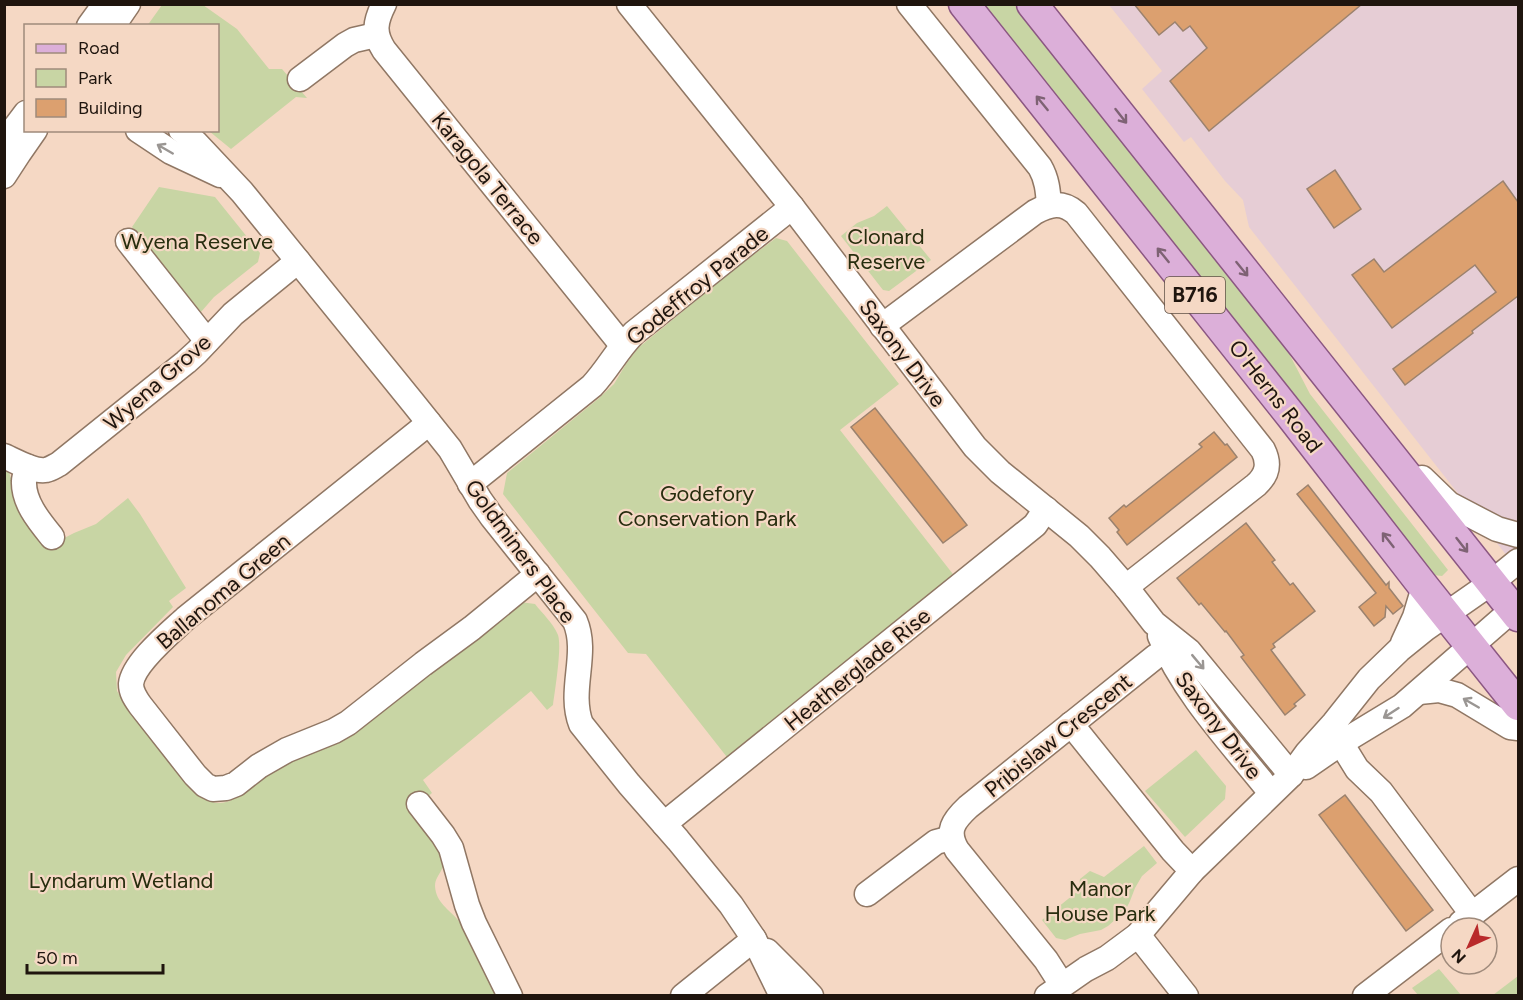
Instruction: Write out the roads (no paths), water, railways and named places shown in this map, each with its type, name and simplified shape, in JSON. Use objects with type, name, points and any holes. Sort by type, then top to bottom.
[{"type":"main road","name":"O'Herns Road","points":[[964,4],[1518,705]]},
{"type":"main road","name":"B716","points":[[1032,4],[1491,583],[1517,610]]},
{"type":"street","points":[[90,24],[105,4]]},
{"type":"street","points":[[114,24],[128,4]]},
{"type":"street","points":[[300,79],[345,45],[354,40],[376,35],[377,21],[384,4]]},
{"type":"street","name":"Saxony Drive","points":[[629,4],[792,207],[975,447],[1000,472],[1079,536],[1126,587],[1172,647],[1178,674],[1271,793]]},
{"type":"street","points":[[909,4],[1040,167],[1047,184],[1049,205]]},
{"type":"street","name":"Karagola Terrace","points":[[376,35],[384,50],[622,345]]},
{"type":"street","points":[[4,142],[24,116]]},
{"type":"street","points":[[4,176],[35,132]]},
{"type":"street","name":"Goldminers Place","points":[[141,132],[171,152],[233,182]]},
{"type":"street","name":"Goldminers Place","points":[[182,132],[233,182],[429,423],[450,450],[492,517],[575,621],[581,642],[576,702],[577,715],[581,724],[731,905],[754,939],[782,996]]},
{"type":"street","points":[[882,326],[1035,212],[1049,205],[1064,205],[1082,220],[1263,450],[1267,460],[1265,474],[1256,485],[1126,587]]},
{"type":"street","name":"Godeffroy Parade","points":[[470,484],[592,386],[603,375],[622,345],[634,333],[792,207]]},
{"type":"street","points":[[128,241],[207,341]]},
{"type":"street","name":"Wyena Grove","points":[[4,456],[28,467],[46,470],[59,464],[186,362],[233,314],[298,261]]},
{"type":"street","points":[[1361,417],[1449,504],[1497,529],[1518,535]]},
{"type":"street","name":"Ballanoma Green","points":[[429,423],[186,618],[160,642],[133,677],[132,693],[140,705],[205,785],[213,789],[226,788],[236,784],[259,766],[280,754],[348,723],[538,574]]},
{"type":"street","points":[[28,467],[23,479],[26,497],[38,519],[52,537]]},
{"type":"street","name":"Heatherglade Rise","points":[[664,824],[1035,525],[1046,509]]},
{"type":"street","points":[[1343,734],[1369,678],[1399,650],[1518,561]]},
{"type":"street","points":[[1399,650],[1415,617],[1424,586]]},
{"type":"street","points":[[867,894],[936,842],[951,838],[957,850],[1046,960],[1055,990],[1107,958],[1138,935],[1192,871],[1291,775],[1307,753],[1402,706],[1471,645],[1517,610]]},
{"type":"street","name":"Saxony Drive","points":[[1172,647],[1189,651],[1291,775]]},
{"type":"street","name":"Pribislaw Crescent","points":[[951,838],[953,825],[961,813],[1155,657],[1172,647]]},
{"type":"street","points":[[1419,692],[1439,690],[1457,695],[1510,727],[1518,728]]},
{"type":"street","points":[[1071,724],[1173,852],[1192,871]]},
{"type":"street","points":[[1343,734],[1370,767],[1381,792],[1454,916]]},
{"type":"street","points":[[419,804],[451,848],[474,923],[510,996]]},
{"type":"street","points":[[1469,916],[1518,879]]},
{"type":"street","points":[[1138,935],[1186,996]]},
{"type":"street","points":[[683,996],[754,939]]},
{"type":"street","name":"Goldminers Place","points":[[754,939],[811,996]]},
{"type":"street","points":[[1365,996],[1439,939]]},
{"type":"park label","name":"Wyena Reserve","points":[[197,241]]},
{"type":"park label","name":"Clonard Reserve","points":[[886,248]]},
{"type":"park label","name":"Godefory Conservation Park","points":[[707,506]]},
{"type":"park label","name":"Lyndarum Wetland","points":[[121,880]]},
{"type":"park label","name":"Manor House Park","points":[[1100,900]]}]
